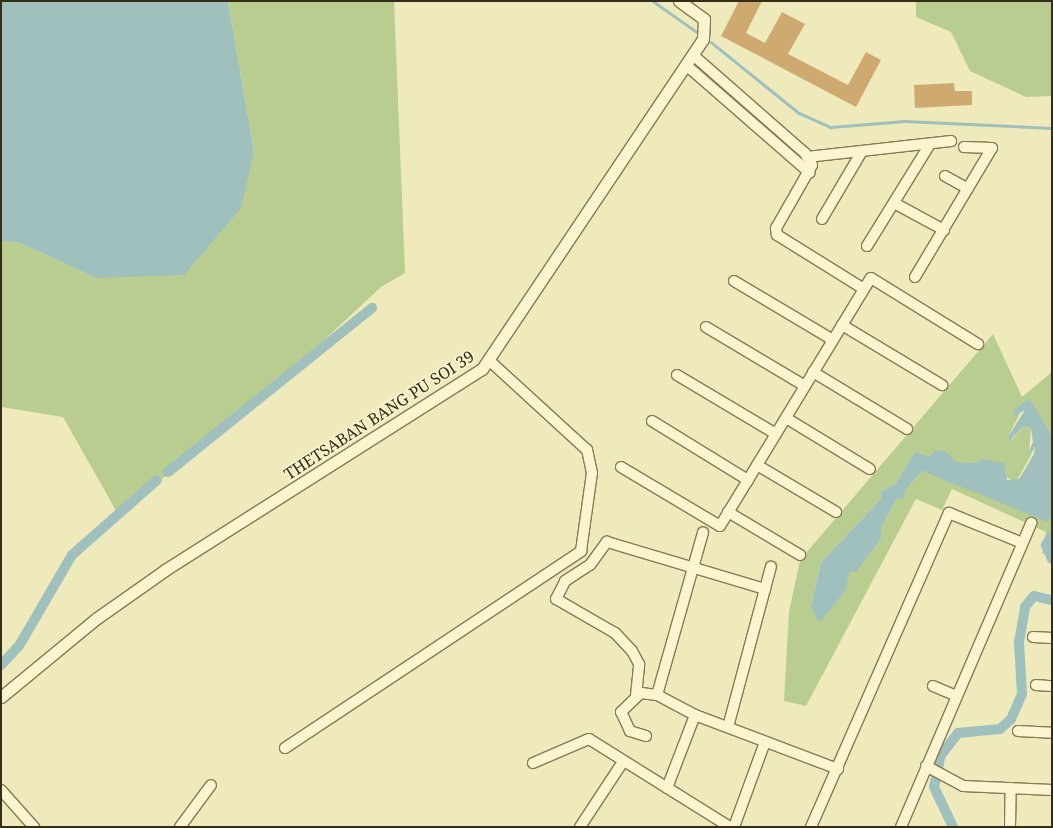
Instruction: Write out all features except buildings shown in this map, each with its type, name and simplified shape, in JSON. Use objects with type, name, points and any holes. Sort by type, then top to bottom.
[{"type":"street","name":"THETSABAN BANG PU SOI 39","points":[[1,696],[97,618],[165,570],[424,408],[490,361],[689,60],[706,24],[680,1]]},
{"type":"street","points":[[689,60],[807,157],[812,165],[810,174],[776,228],[777,235],[864,289]]},
{"type":"street","points":[[689,60],[810,174]]},
{"type":"street","points":[[807,157],[951,141]]},
{"type":"street","points":[[866,246],[930,144]]},
{"type":"street","points":[[915,277],[992,148],[964,147]]},
{"type":"street","points":[[822,218],[862,151]]},
{"type":"street","points":[[945,176],[968,190]]},
{"type":"street","points":[[894,203],[944,230]]},
{"type":"street","points":[[621,467],[720,526],[871,278],[978,344]]},
{"type":"street","points":[[734,281],[834,340]]},
{"type":"street","points":[[842,325],[942,385]]},
{"type":"street","points":[[706,327],[805,386]]},
{"type":"street","points":[[285,748],[581,550],[592,473],[587,450],[490,361]]},
{"type":"street","points":[[814,372],[907,429]]},
{"type":"street","points":[[677,375],[776,434]]},
{"type":"street","points":[[786,418],[870,469]]},
{"type":"street","points":[[652,421],[748,480]]},
{"type":"street","points":[[757,465],[836,512]]},
{"type":"street","points":[[728,512],[800,555]]},
{"type":"street","points":[[811,827],[949,513],[1022,543]]},
{"type":"street","points":[[901,827],[1030,523]]},
{"type":"street","points":[[657,696],[703,532]]},
{"type":"street","points":[[646,736],[630,730],[621,718],[636,695],[639,664],[632,651],[615,632],[558,602],[556,591],[590,565],[608,541],[765,589]]},
{"type":"street","points":[[728,727],[771,567]]},
{"type":"street","points":[[1033,637],[1052,638]]},
{"type":"street","points":[[1036,685],[1052,686]]},
{"type":"street","points":[[933,686],[956,696]]},
{"type":"street","points":[[636,695],[657,696],[695,715],[838,769]]},
{"type":"street","points":[[667,788],[695,715]]},
{"type":"street","points":[[1018,731],[1052,733]]},
{"type":"street","points":[[533,763],[585,739],[730,827]]},
{"type":"street","points":[[734,827],[765,742]]},
{"type":"street","points":[[580,827],[622,763]]},
{"type":"street","points":[[928,767],[963,786],[1052,790]]},
{"type":"street","points":[[180,827],[211,785]]},
{"type":"street","points":[[1010,827],[1011,788]]},
{"type":"street","points":[[1,790],[34,827]]},
{"type":"green space","points":[[228,1],[394,1],[405,273],[381,287],[256,404],[118,514],[63,417],[1,407],[1,241],[20,243],[96,278],[254,152]]},
{"type":"green space","points":[[916,1],[1052,1],[1052,96],[1026,97],[970,71],[951,32],[916,17]]},
{"type":"green space","points":[[993,334],[1022,397],[1052,372],[1052,436],[1023,407],[1008,437],[1011,441],[1023,426],[1031,428],[1029,454],[1036,446],[1016,482],[977,463],[955,462],[947,452],[930,456],[915,452],[895,484],[881,491],[881,499],[821,562],[811,606],[850,570],[856,571],[881,539],[881,528],[897,498],[904,498],[904,490],[922,471],[1052,513],[1052,557],[1042,553],[1046,532],[952,489],[942,510],[916,499],[806,706],[784,701],[789,612],[800,560]]},
{"type":"water","points":[[1,1],[228,1],[254,152],[241,208],[184,275],[96,278],[20,243],[1,241]]},
{"type":"water","points":[[1029,398],[1052,436],[1052,513],[1048,522],[922,471],[905,490],[904,499],[897,498],[881,528],[881,539],[856,572],[850,571],[845,591],[820,622],[816,618],[811,606],[821,562],[881,499],[881,491],[895,484],[915,452],[930,456],[936,450],[947,452],[956,462],[977,463],[982,459],[1004,463],[1007,480],[1019,479],[1034,454],[1035,447],[1027,456],[1033,442],[1031,428],[1023,426],[1010,441],[1008,437],[1025,410],[1013,417],[1014,410]]},
{"type":"waterway","points":[[653,1],[697,32]]},
{"type":"waterway","points":[[711,42],[799,113],[831,127],[905,121],[1052,128]]},
{"type":"waterway","points":[[168,472],[372,308]]},
{"type":"waterway","points":[[1,665],[19,646],[72,555],[157,480]]},
{"type":"waterway","points":[[1052,535],[1046,545],[1052,559]]},
{"type":"waterway","points":[[953,827],[934,787],[941,755],[958,733],[1000,729],[1011,719],[1022,694],[1019,642],[1025,607],[1034,596],[1052,600]]}]
